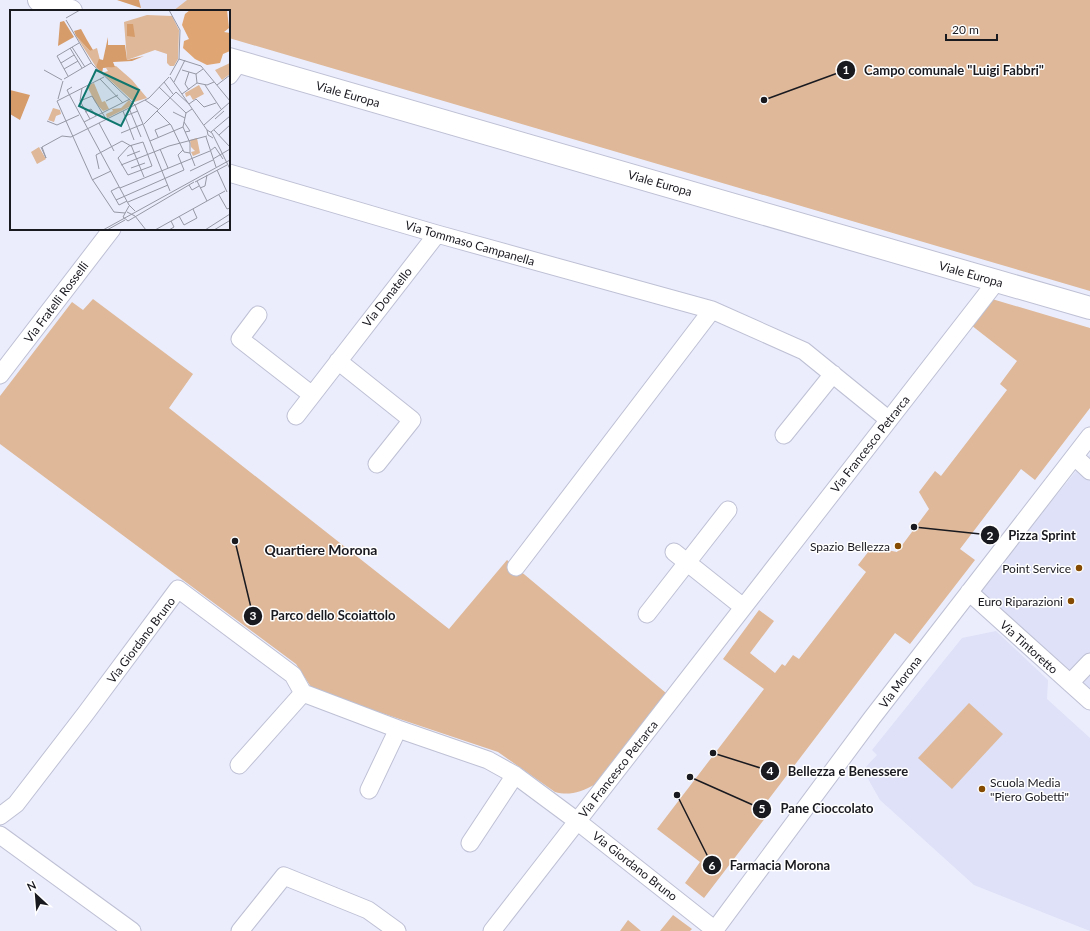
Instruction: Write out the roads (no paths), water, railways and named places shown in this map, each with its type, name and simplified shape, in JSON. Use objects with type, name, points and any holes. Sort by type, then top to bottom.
[{"type":"main road","points":[[39,0],[68,10]]},
{"type":"main road","name":"Viale Europa","points":[[232,66],[606,167],[996,282],[1090,308]]},
{"type":"street","name":"Via Tommaso Campanella","points":[[230,173],[437,234],[712,310],[804,351],[889,420]]},
{"type":"street","name":"Via Fratelli Rosselli","points":[[0,375],[111,230]]},
{"type":"street","name":"Via Donatello","points":[[296,416],[437,234]]},
{"type":"street","name":"Via Francesco Petrarca","points":[[492,931],[996,282]]},
{"type":"street","points":[[516,567],[712,310]]},
{"type":"street","points":[[258,315],[240,339],[312,395]]},
{"type":"street","points":[[338,361],[412,420],[377,464]]},
{"type":"street","points":[[784,435],[833,374]]},
{"type":"street","name":"Via Morona","points":[[715,930],[872,718],[1090,436]]},
{"type":"street","points":[[1074,457],[1090,471]]},
{"type":"street","points":[[647,614],[728,510]]},
{"type":"street","points":[[674,552],[744,607]]},
{"type":"street","name":"Via Giordano Bruno","points":[[0,816],[16,804],[178,590],[293,675],[303,692],[398,729],[488,760],[514,776],[577,821],[715,930]]},
{"type":"street","name":"Via Tintoretto","points":[[968,592],[1090,701]]},
{"type":"street","points":[[1070,683],[1090,662]]},
{"type":"street","points":[[239,765],[303,692]]},
{"type":"street","points":[[369,790],[398,729]]},
{"type":"street","points":[[470,843],[514,776]]},
{"type":"street","points":[[0,835],[132,931]]},
{"type":"street","points":[[240,931],[284,876],[368,910],[397,931]]},
{"type":"place","name":"Campo comunale \"Luigi Fabbri\"","points":[[764,100]]},
{"type":"place","name":"Pizza Sprint","points":[[914,527]]},
{"type":"place","name":"Parco dello Scoiattolo","points":[[235,541]]},
{"type":"place","name":"Spazio Bellezza","points":[[898,546]]},
{"type":"place","name":"Point Service","points":[[1079,568]]},
{"type":"place","name":"Euro Riparazioni","points":[[1071,601]]},
{"type":"place","name":"Bellezza e Benessere","points":[[713,753]]},
{"type":"place","name":"Pane Cioccolato","points":[[690,777]]},
{"type":"place","name":"Scuola Media \"Piero Gobetti\"","points":[[982,789]]},
{"type":"place","name":"Farmacia Morona","points":[[677,795]]},
{"type":"district","name":"Quartiere Morona","points":[[321,549]]}]
